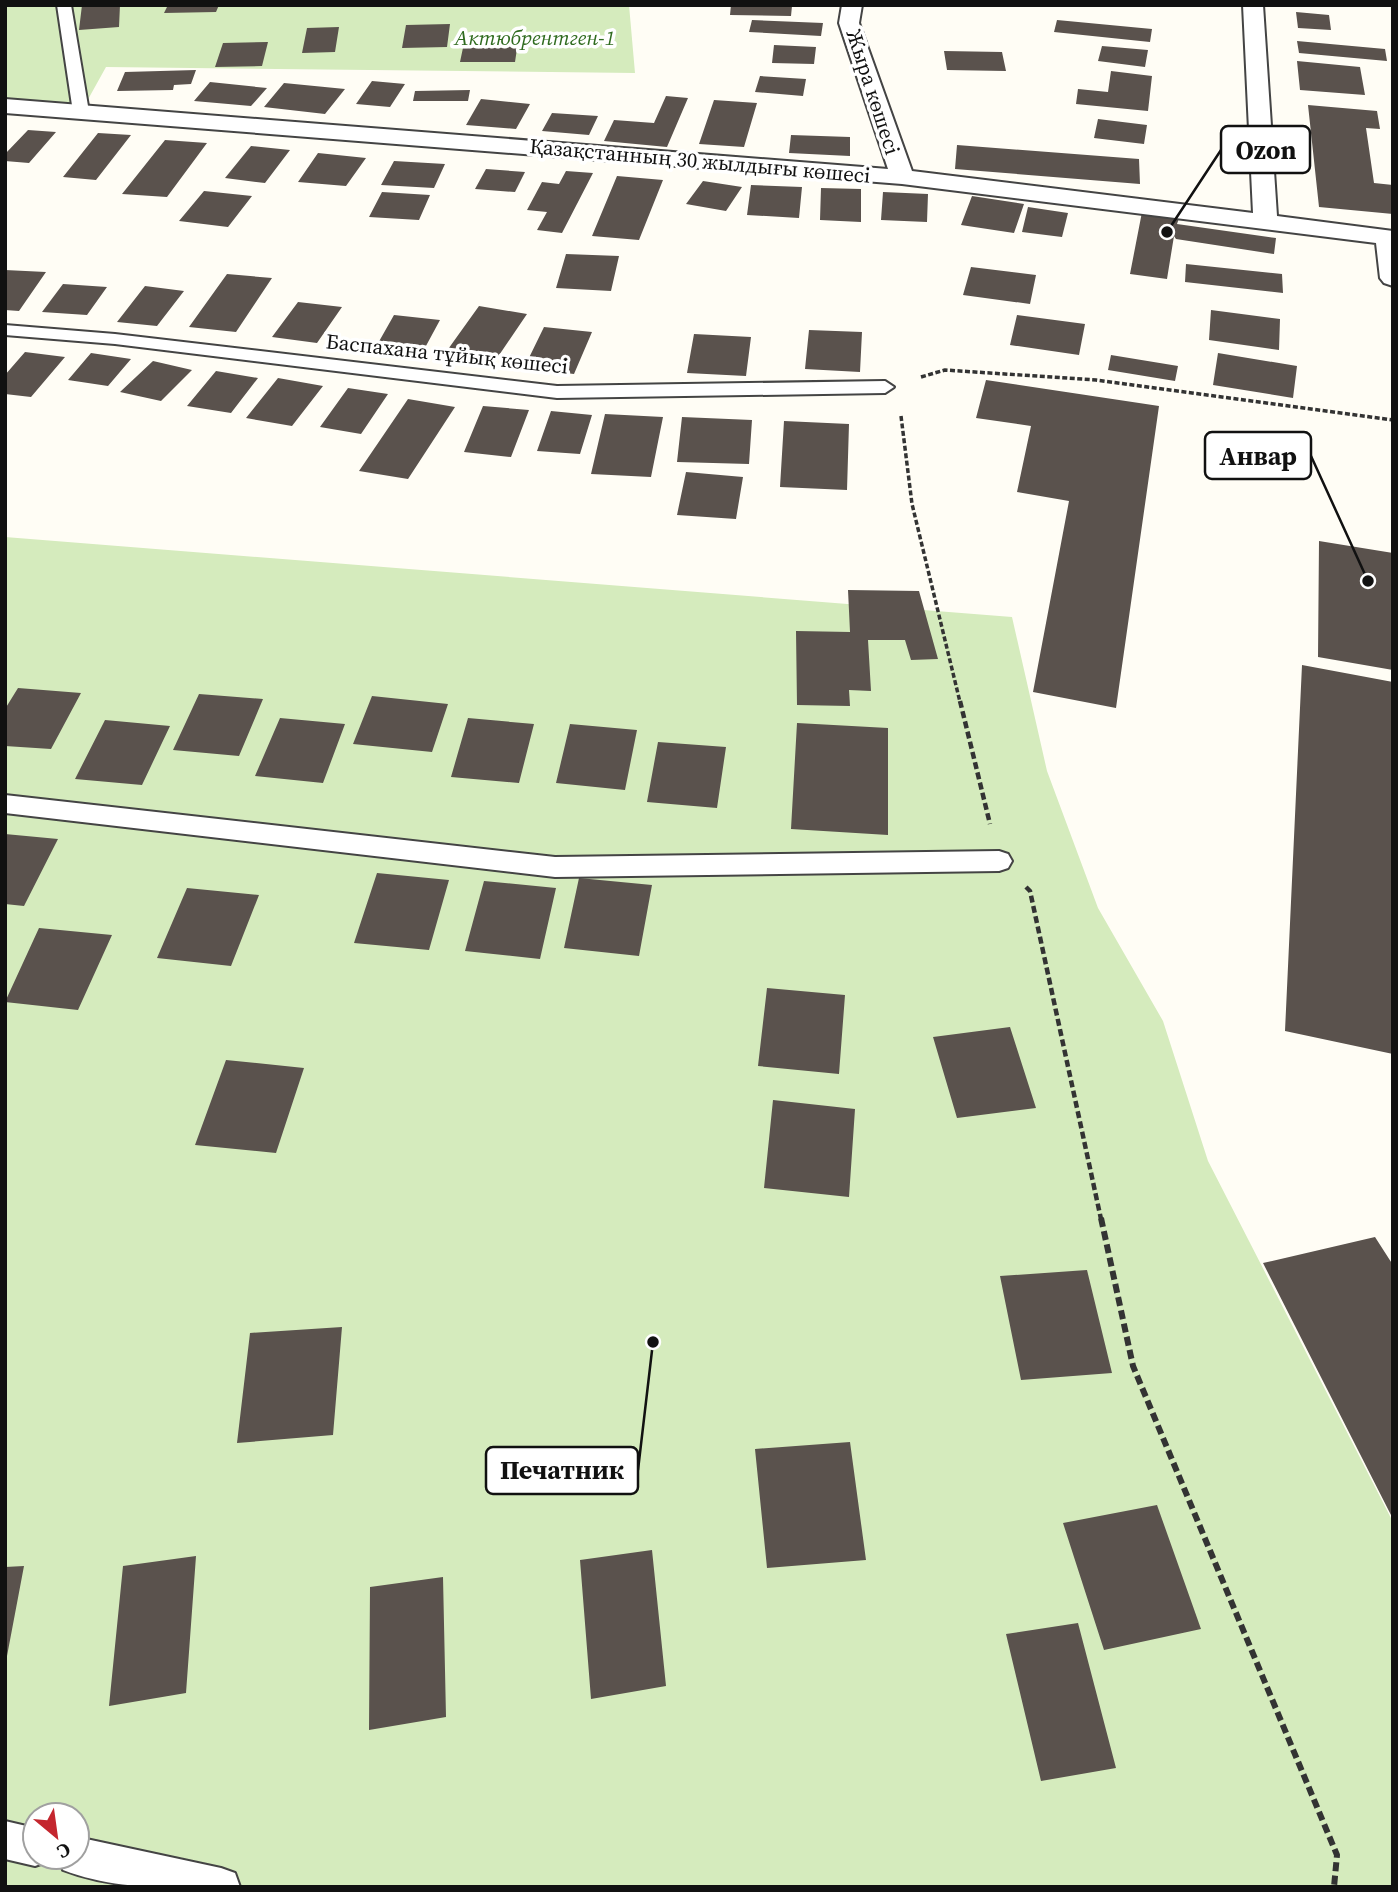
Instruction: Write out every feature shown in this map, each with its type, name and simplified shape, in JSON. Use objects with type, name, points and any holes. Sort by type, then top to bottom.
[{"type":"street","name":"Жыра көшесі","points":[[852,5],[849,23],[902,177]]},
{"type":"street","points":[[1253,5],[1265,220]]},
{"type":"street","name":"Қазақстанның 30 жылдығы көшесі","points":[[5,106],[902,177],[1265,220],[1390,238]]},
{"type":"street","points":[[1390,238],[1393,278]]},
{"type":"lane","points":[[64,5],[81,112]]},
{"type":"lane","name":"Баспахана тұйық көшесі","points":[[5,330],[115,339],[557,392],[885,387]]},
{"type":"lane","points":[[5,804],[555,867],[999,861]]},
{"type":"lane","points":[[91,1859],[221,1887]]},
{"type":"path","points":[[1334,1887],[1337,1855],[1133,1366],[1030,891],[999,861],[912,504],[900,411],[885,387],[944,370],[1096,380],[1393,420]]},
{"type":"green space","name":"Актюбрентген-1","points":[[5,5],[629,5],[635,73],[106,67],[81,112],[5,106]]},
{"type":"green space","points":[[5,537],[1012,617],[1047,771],[1098,908],[1163,1021],[1208,1161],[1393,1522],[1393,1887],[5,1887]]},
{"type":"building","points":[[82,5],[120,5],[119,27],[79,30]]},
{"type":"building","points":[[168,5],[219,5],[216,12],[164,13]]},
{"type":"building","points":[[731,5],[792,6],[791,16],[730,15]]},
{"type":"building","points":[[1296,12],[1329,15],[1331,30],[1298,28]]},
{"type":"building","points":[[752,20],[823,23],[821,36],[749,32]]},
{"type":"building","points":[[1057,20],[1152,29],[1150,42],[1054,32]]},
{"type":"building","points":[[450,24],[447,47],[402,48],[406,25]]},
{"type":"building","points":[[339,27],[335,52],[302,53],[307,28]]},
{"type":"building","points":[[1297,41],[1385,49],[1387,61],[1299,53]]},
{"type":"building","points":[[268,42],[262,66],[215,67],[223,43]]},
{"type":"building","points":[[518,42],[515,62],[460,62],[464,43]]},
{"type":"building","points":[[774,45],[816,47],[814,64],[772,63]]},
{"type":"building","points":[[1102,46],[1148,50],[1145,67],[1098,61]]},
{"type":"building","points":[[944,51],[1002,52],[1006,71],[947,70]]},
{"type":"building","points":[[1297,61],[1360,67],[1365,95],[1300,90]]},
{"type":"building","points":[[196,70],[191,84],[174,85],[173,90],[117,91],[125,72]]},
{"type":"building","points":[[1111,71],[1152,76],[1148,111],[1076,104],[1078,89],[1108,92]]},
{"type":"building","points":[[760,76],[806,79],[803,96],[755,92]]},
{"type":"building","points":[[372,81],[405,84],[390,107],[356,104]]},
{"type":"building","points":[[210,82],[267,88],[251,106],[194,101]]},
{"type":"building","points":[[284,83],[345,89],[325,114],[264,107]]},
{"type":"building","points":[[470,90],[468,101],[413,101],[415,91]]},
{"type":"building","points":[[666,96],[688,98],[667,147],[604,141],[614,120],[654,123]]},
{"type":"building","points":[[481,99],[530,104],[516,129],[466,125]]},
{"type":"building","points":[[714,100],[757,103],[744,147],[699,144]]},
{"type":"building","points":[[1308,105],[1377,111],[1380,129],[1366,128],[1374,183],[1393,185],[1393,214],[1319,207]]},
{"type":"building","points":[[552,113],[598,116],[589,135],[542,131]]},
{"type":"building","points":[[1098,119],[1147,125],[1144,144],[1094,138]]},
{"type":"building","points":[[28,130],[56,132],[29,163],[5,161],[5,154]]},
{"type":"building","points":[[98,133],[131,135],[96,180],[63,177]]},
{"type":"building","points":[[791,135],[850,137],[850,156],[789,153]]},
{"type":"building","points":[[165,140],[207,143],[167,197],[122,194]]},
{"type":"building","points":[[957,145],[1139,159],[1140,184],[955,169]]},
{"type":"building","points":[[251,146],[290,150],[265,183],[225,178]]},
{"type":"building","points":[[318,153],[366,158],[346,186],[298,182]]},
{"type":"building","points":[[394,161],[445,164],[434,188],[381,185]]},
{"type":"building","points":[[486,169],[525,172],[515,192],[475,189]]},
{"type":"building","points":[[566,171],[593,173],[562,233],[537,230],[547,212],[527,210],[542,182],[559,184]]},
{"type":"building","points":[[617,176],[663,180],[639,240],[592,236]]},
{"type":"building","points":[[703,181],[742,187],[726,211],[686,204]]},
{"type":"building","points":[[751,185],[802,187],[799,218],[747,215]]},
{"type":"building","points":[[821,188],[861,189],[861,222],[820,220]]},
{"type":"building","points":[[204,191],[252,196],[228,227],[179,221]]},
{"type":"building","points":[[382,192],[430,195],[419,220],[369,217]]},
{"type":"building","points":[[883,192],[928,194],[927,222],[881,220]]},
{"type":"building","points":[[972,196],[1024,204],[1014,233],[961,225]]},
{"type":"building","points":[[1028,207],[1068,213],[1062,237],[1022,232]]},
{"type":"building","points":[[1142,212],[1179,218],[1177,224],[1276,238],[1274,254],[1176,239],[1174,236],[1167,279],[1130,274]]},
{"type":"building","points":[[566,254],[619,256],[611,291],[556,288]]},
{"type":"building","points":[[1186,264],[1282,274],[1283,293],[1185,282]]},
{"type":"building","points":[[971,267],[1036,275],[1030,304],[963,295]]},
{"type":"building","points":[[5,270],[46,272],[19,311],[5,310]]},
{"type":"building","points":[[227,274],[272,278],[236,332],[189,327]]},
{"type":"building","points":[[63,284],[107,287],[87,315],[42,312]]},
{"type":"building","points":[[145,286],[184,291],[157,326],[117,322]]},
{"type":"building","points":[[298,302],[342,307],[317,343],[272,337]]},
{"type":"building","points":[[479,306],[527,314],[491,367],[441,359]]},
{"type":"building","points":[[1211,310],[1280,319],[1279,350],[1209,340]]},
{"type":"building","points":[[394,315],[440,320],[420,357],[373,352]]},
{"type":"building","points":[[1017,315],[1085,324],[1079,355],[1010,345]]},
{"type":"building","points":[[544,327],[592,332],[574,374],[524,368]]},
{"type":"building","points":[[809,330],[862,332],[860,372],[805,369]]},
{"type":"building","points":[[694,334],[751,337],[746,376],[687,373]]},
{"type":"building","points":[[25,352],[65,357],[31,397],[5,394],[5,375]]},
{"type":"building","points":[[91,353],[131,359],[108,386],[68,380]]},
{"type":"building","points":[[1218,353],[1297,366],[1293,398],[1213,385]]},
{"type":"building","points":[[1111,355],[1178,366],[1175,381],[1108,370]]},
{"type":"building","points":[[153,361],[192,370],[161,401],[120,392]]},
{"type":"building","points":[[216,371],[258,378],[231,413],[187,406]]},
{"type":"building","points":[[278,378],[323,386],[292,426],[246,418]]},
{"type":"building","points":[[986,380],[1159,406],[1116,708],[1033,692],[1069,501],[1017,492],[1031,426],[976,418]]},
{"type":"building","points":[[348,388],[388,394],[361,434],[320,427]]},
{"type":"building","points":[[408,399],[455,407],[408,479],[359,471]]},
{"type":"building","points":[[483,406],[529,410],[511,457],[464,452]]},
{"type":"building","points":[[551,411],[592,415],[580,454],[537,451]]},
{"type":"building","points":[[605,414],[663,417],[651,477],[591,474]]},
{"type":"building","points":[[682,417],[752,420],[749,464],[677,462]]},
{"type":"building","points":[[784,421],[849,424],[847,490],[780,487]]},
{"type":"building","points":[[686,472],[743,477],[736,519],[677,515]]},
{"type":"building","points":[[1319,541],[1393,553],[1393,670],[1318,657]]},
{"type":"building","points":[[848,590],[919,591],[938,659],[911,660],[905,640],[868,640],[871,691],[849,690],[850,706],[797,705],[796,631],[850,632]]},
{"type":"building","points":[[1302,665],[1393,682],[1393,1054],[1285,1031]]},
{"type":"building","points":[[18,688],[81,693],[51,749],[5,746],[5,709]]},
{"type":"building","points":[[199,694],[263,699],[239,756],[173,750]]},
{"type":"building","points":[[372,696],[448,704],[432,752],[353,744]]},
{"type":"building","points":[[280,718],[345,724],[323,783],[255,776]]},
{"type":"building","points":[[468,718],[534,724],[519,783],[451,777]]},
{"type":"building","points":[[105,720],[170,726],[142,785],[75,779]]},
{"type":"building","points":[[797,723],[888,728],[888,835],[791,829]]},
{"type":"building","points":[[570,724],[637,730],[625,790],[556,783]]},
{"type":"building","points":[[658,742],[726,747],[717,808],[647,802]]},
{"type":"building","points":[[5,834],[58,839],[24,906],[5,904]]},
{"type":"building","points":[[377,873],[449,880],[429,950],[354,943]]},
{"type":"building","points":[[579,878],[652,885],[639,956],[564,948]]},
{"type":"building","points":[[484,881],[556,888],[540,959],[465,951]]},
{"type":"building","points":[[187,888],[259,895],[231,966],[157,958]]},
{"type":"building","points":[[39,928],[112,935],[78,1010],[5,1002]]},
{"type":"building","points":[[767,988],[845,995],[839,1074],[758,1066]]},
{"type":"building","points":[[1010,1027],[1036,1108],[957,1118],[933,1037]]},
{"type":"building","points":[[226,1060],[304,1068],[276,1153],[195,1145]]},
{"type":"building","points":[[773,1100],[855,1109],[849,1197],[764,1188]]},
{"type":"building","points":[[1375,1237],[1393,1265],[1393,1519],[1263,1263]]},
{"type":"building","points":[[1087,1270],[1112,1373],[1021,1380],[1000,1276]]},
{"type":"building","points":[[342,1327],[333,1435],[237,1443],[250,1333]]},
{"type":"building","points":[[850,1442],[866,1560],[767,1568],[755,1449]]},
{"type":"building","points":[[1157,1505],[1201,1629],[1104,1650],[1063,1523]]},
{"type":"building","points":[[652,1550],[666,1686],[591,1699],[580,1560]]},
{"type":"building","points":[[196,1556],[186,1693],[109,1706],[123,1566]]},
{"type":"building","points":[[24,1566],[7,1656],[5,1567]]},
{"type":"building","points":[[443,1577],[446,1717],[369,1730],[370,1587]]},
{"type":"building","points":[[1078,1623],[1116,1768],[1041,1781],[1006,1634]]},
{"type":"place","name":"Ozon","points":[[1167,232]]},
{"type":"place","name":"Анвар","points":[[1368,581]]},
{"type":"place","name":"Печатник","points":[[653,1342]]}]
